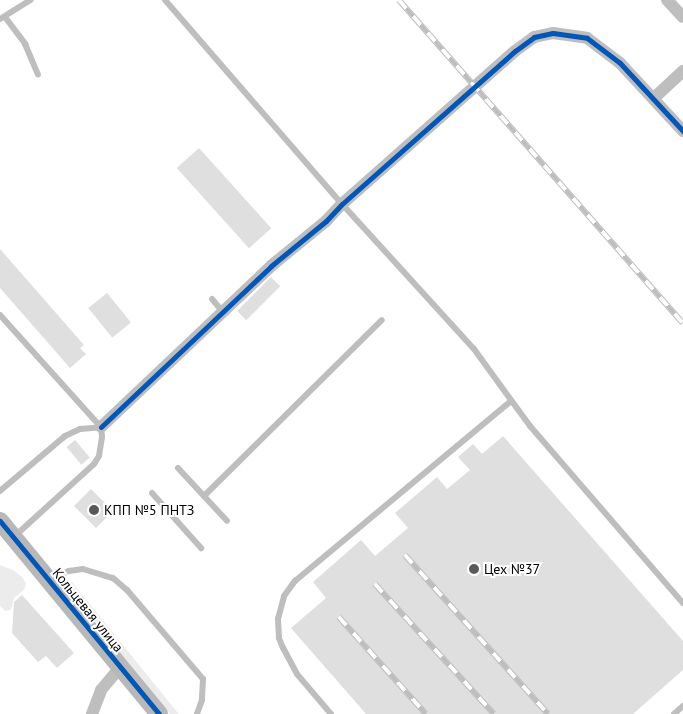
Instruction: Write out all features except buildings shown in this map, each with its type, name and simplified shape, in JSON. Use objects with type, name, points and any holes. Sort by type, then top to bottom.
[{"type":"street","points":[[667,0],[683,17]]},
{"type":"street","points":[[101,427],[222,311],[326,221],[342,204],[515,51],[534,37],[553,32],[587,38],[604,50],[654,98],[683,131]]},
{"type":"street","points":[[654,98],[683,70]]},
{"type":"street","name":"Кольцевая улица","points":[[0,521],[159,714]]},
{"type":"street","points":[[92,714],[101,690],[120,667]]},
{"type":"lane","points":[[31,0],[2,18],[26,44],[38,74]]},
{"type":"lane","points":[[165,0],[342,204],[474,349],[511,401],[683,603]]},
{"type":"lane","points":[[212,299],[222,311]]},
{"type":"lane","points":[[0,314],[101,427],[102,447],[94,464],[14,537]]},
{"type":"lane","points":[[204,496],[382,320]]},
{"type":"lane","points":[[331,714],[297,674],[280,638],[279,611],[289,588],[511,401]]},
{"type":"lane","points":[[0,491],[29,465],[71,433],[80,429],[101,427]]},
{"type":"lane","points":[[178,468],[227,521]]},
{"type":"lane","points":[[152,493],[201,548]]},
{"type":"lane","points":[[49,579],[69,571],[83,569],[113,578],[128,590],[203,679],[202,700],[197,714]]},
{"type":"lane","points":[[674,714],[683,706]]},
{"type":"shaded area","points":[[0,565],[13,570],[23,578],[26,584],[24,590],[14,598],[11,610],[5,611],[0,606]]},
{"type":"shaded area","points":[[71,581],[179,714],[170,714],[66,585]]},
{"type":"railway","points":[[399,0],[683,323]]},
{"type":"railway","points":[[405,555],[548,714]]},
{"type":"railway","points":[[375,584],[494,714]]},
{"type":"railway","points":[[339,617],[426,714]]},
{"type":"cycle path","points":[[101,427],[271,266],[326,221],[342,204],[515,51],[534,37],[553,33],[587,38],[620,63],[683,131]]},
{"type":"cycle path","points":[[0,521],[159,714]]},
{"type":"place","name":"КПП №5 ПНТЗ","points":[[94,510]]},
{"type":"place","name":"Цех №37","points":[[474,569]]}]
